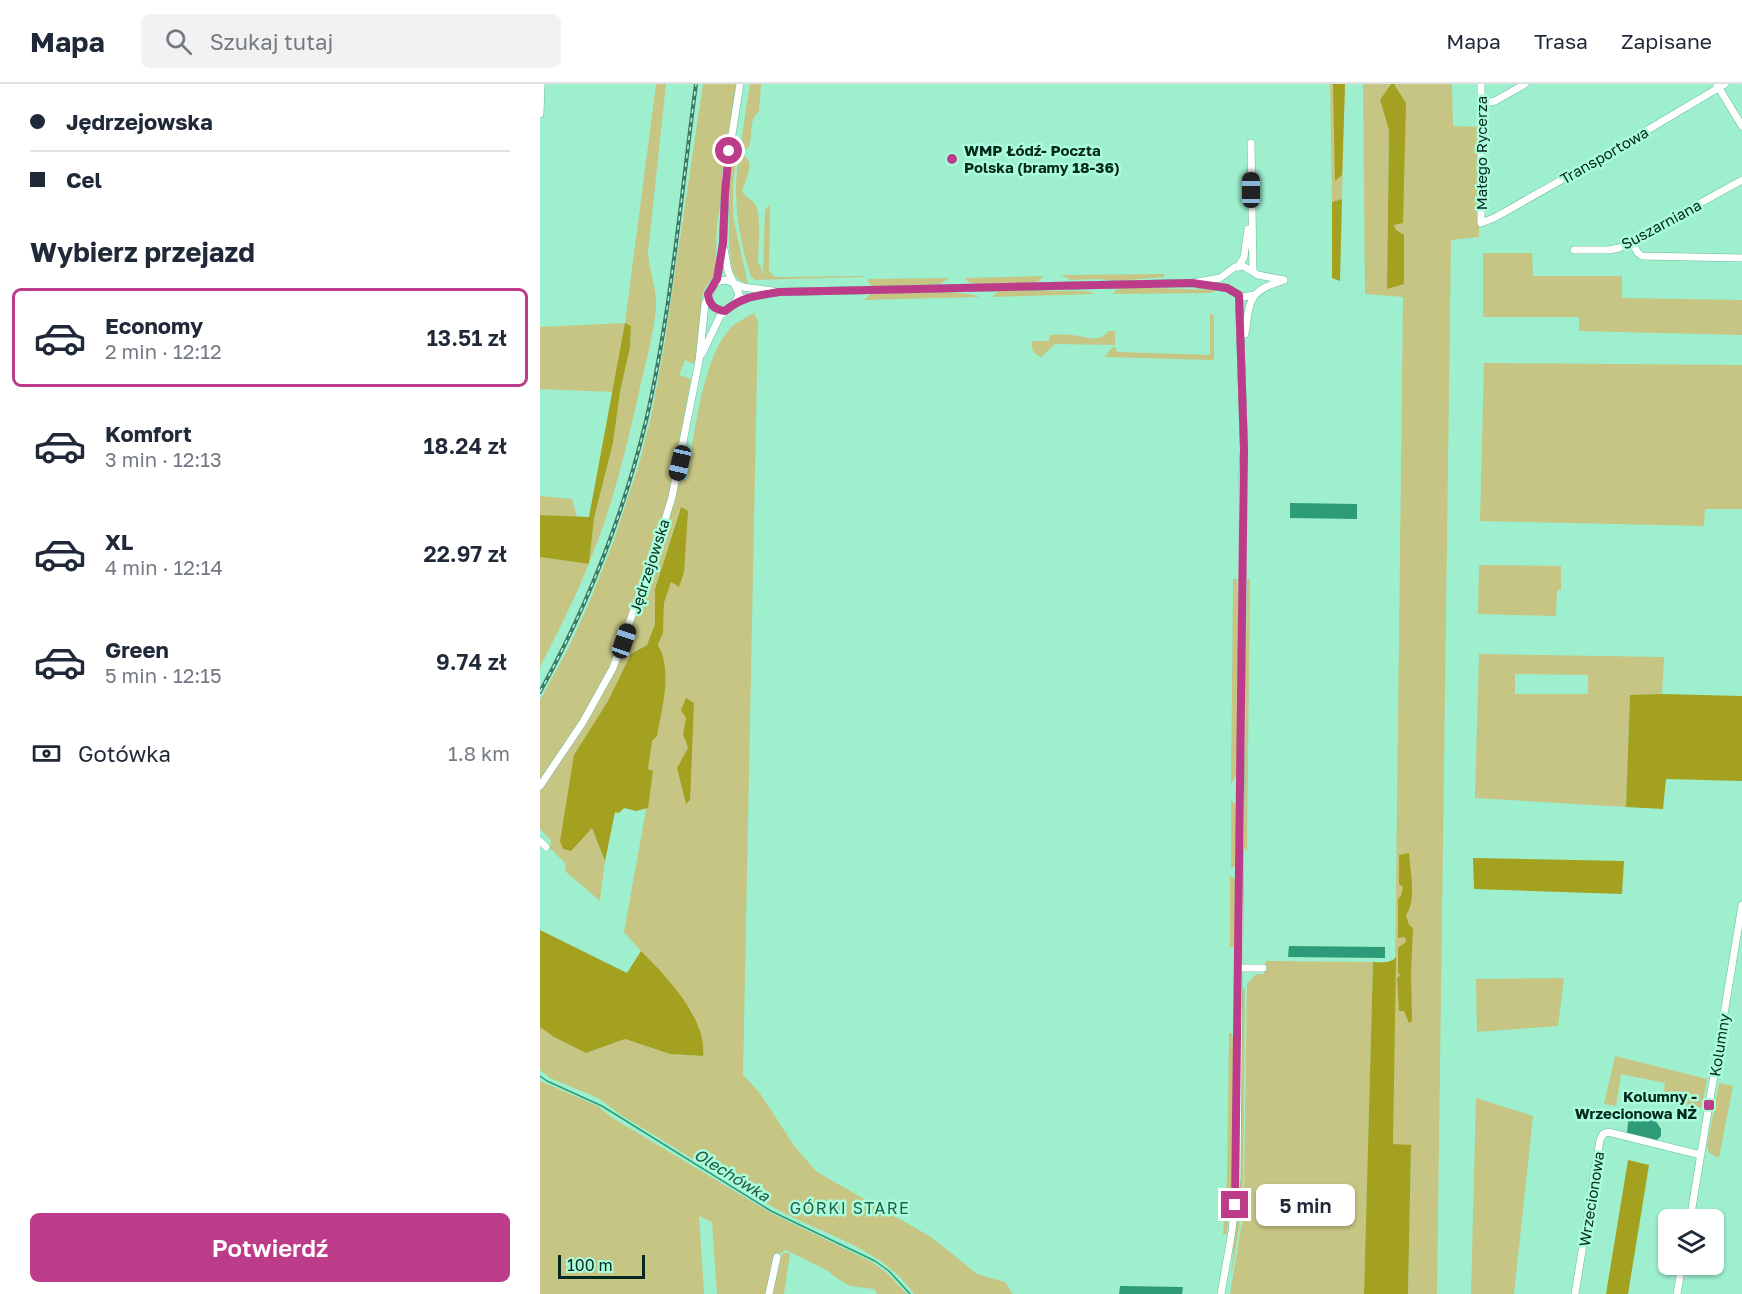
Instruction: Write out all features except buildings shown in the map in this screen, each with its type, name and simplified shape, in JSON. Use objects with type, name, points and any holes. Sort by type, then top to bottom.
[{"type":"street","points":[[540,114],[541,84]]},
{"type":"street","name":"Jędrzejowska","points":[[540,786],[599,695],[624,641],[672,497],[699,361],[705,304],[708,294],[716,283],[723,243],[726,172],[740,84]]},
{"type":"street","name":"Małego Rycerza","points":[[1481,84],[1481,223]]},
{"type":"street","points":[[1481,105],[1495,101],[1525,84]]},
{"type":"street","points":[[1720,85],[1742,126]]},
{"type":"street","name":"Transportowa","points":[[1481,223],[1494,218],[1602,157],[1720,85]]},
{"type":"street","points":[[1251,143],[1251,209],[1256,273],[1260,289]]},
{"type":"street","name":"Suszarniana","points":[[1574,250],[1619,248],[1742,180]]},
{"type":"street","points":[[736,302],[744,298],[779,292],[1192,283],[1220,278],[1238,267],[1244,257],[1251,209]]},
{"type":"street","points":[[1631,241],[1642,256],[1742,258]]},
{"type":"street","name":"Jędrzejowska","points":[[699,361],[715,326],[725,311],[736,302],[739,294],[728,271],[723,243]]},
{"type":"street","points":[[1238,267],[1284,280],[1260,289],[1254,295],[1250,303],[1242,352]]},
{"type":"street","points":[[1229,272],[1231,290]]},
{"type":"street","points":[[716,283],[724,280],[734,281],[744,287],[779,292]]},
{"type":"street","points":[[1192,283],[1231,290],[1247,297],[1254,295]]},
{"type":"street","points":[[708,294],[713,307],[725,311]]},
{"type":"street","points":[[1221,1294],[1230,1250],[1237,1178],[1244,449],[1239,295]]},
{"type":"street","name":"Kolumny","points":[[1692,1209],[1742,905]]},
{"type":"street","points":[[1239,968],[1263,968]]},
{"type":"street","name":"Wrzecionowa","points":[[1575,1294],[1600,1140],[1603,1134],[1608,1132],[1701,1155]]},
{"type":"street","points":[[769,1294],[777,1257]]},
{"type":"street","points":[[1677,1294],[1680,1275]]},
{"type":"shaded area","points":[[656,84],[666,84],[648,252],[656,299],[653,328],[618,479],[589,563],[594,518],[613,443],[620,392],[630,347],[631,326],[625,323]]},
{"type":"shaded area","points":[[703,84],[738,84],[717,225],[715,274],[702,296],[699,345],[694,364],[685,360],[679,375],[691,379],[671,484],[687,479],[700,402],[718,346],[730,329],[754,313],[758,321],[743,1075],[759,1092],[795,1147],[817,1172],[931,1237],[977,1274],[1005,1282],[1013,1294],[914,1294],[900,1278],[867,1252],[771,1206],[621,1115],[598,1098],[550,1078],[540,1070],[540,1027],[554,1037],[586,1053],[625,1039],[670,1054],[703,1056],[693,1014],[682,998],[624,932],[653,771],[648,769],[652,740],[657,736],[665,690],[665,667],[658,646],[663,633],[664,603],[671,581],[680,508],[655,589],[655,624],[647,645],[631,655],[608,701],[582,837],[592,828],[605,861],[600,901],[565,871],[566,864],[550,848],[551,840],[540,829],[540,700],[568,649],[613,543],[639,464],[651,417],[664,347]],"holes":[[[694,703],[686,804],[677,769],[688,748],[685,725]]]},
{"type":"shaded area","points":[[750,84],[761,84],[759,112],[753,119],[751,140],[747,149],[740,149]]},
{"type":"shaded area","points":[[1330,84],[1345,84],[1342,199],[1332,202]]},
{"type":"shaded area","points":[[1333,84],[1345,84],[1342,175],[1335,181]]},
{"type":"shaded area","points":[[1363,84],[1391,84],[1380,100],[1389,130],[1387,288],[1404,283],[1404,235],[1396,230],[1394,225],[1406,103],[1394,84],[1452,84],[1453,126],[1479,127],[1479,237],[1451,240],[1437,1294],[1408,1294],[1411,1146],[1393,1145],[1403,297],[1365,294]]},
{"type":"shaded area","points":[[1391,84],[1394,84],[1406,103],[1403,223],[1394,225],[1396,230],[1404,235],[1404,284],[1387,289],[1389,130],[1380,100]]},
{"type":"shaded area","points":[[737,153],[733,184],[733,216],[748,284],[737,277],[731,264],[729,216],[731,166],[732,156]]},
{"type":"shaded area","points":[[739,153],[745,156],[749,164],[742,191],[754,202],[757,209],[758,263],[763,274],[765,210],[770,204],[769,271],[775,277],[863,277],[755,280],[751,277],[743,246],[736,200]]},
{"type":"shaded area","points":[[1342,199],[1340,281],[1332,278],[1332,202]]},
{"type":"shaded area","points":[[1483,253],[1532,253],[1533,276],[1622,276],[1622,298],[1742,300],[1742,335],[1579,331],[1579,317],[1483,317]]},
{"type":"shaded area","points":[[1164,274],[1164,277],[1116,281],[1071,280],[1061,275]]},
{"type":"shaded area","points":[[1043,276],[1039,281],[1033,283],[976,284],[964,278]]},
{"type":"shaded area","points":[[949,278],[940,284],[873,286],[869,284],[868,279]]},
{"type":"shaded area","points":[[1126,287],[1215,290],[1212,293],[1113,294],[1116,290]]},
{"type":"shaded area","points":[[999,290],[1087,291],[1096,294],[992,297]]},
{"type":"shaded area","points":[[872,293],[957,293],[979,297],[864,300]]},
{"type":"shaded area","points":[[1210,313],[1214,316],[1214,360],[1104,357],[1113,347],[1120,352],[1210,355]]},
{"type":"shaded area","points":[[625,323],[613,392],[540,389],[540,327]]},
{"type":"shaded area","points":[[625,323],[631,326],[630,347],[620,392],[613,443],[594,518],[589,564],[540,557],[540,515],[589,517]]},
{"type":"shaded area","points":[[1108,331],[1115,331],[1115,345],[1055,344],[1041,357],[1032,349],[1032,341],[1049,341],[1050,335],[1100,338]]},
{"type":"shaded area","points":[[1484,363],[1742,365],[1742,509],[1705,509],[1704,526],[1480,521]]},
{"type":"shaded area","points":[[540,496],[572,499],[577,517],[541,515],[540,518]]},
{"type":"shaded area","points":[[1290,503],[1357,504],[1357,519],[1290,518]]},
{"type":"shaded area","points":[[681,507],[688,511],[684,572],[679,587],[671,582],[664,603],[663,633],[658,645],[665,666],[666,678],[657,736],[652,741],[648,769],[653,771],[648,808],[636,811],[624,808],[619,813],[615,812],[605,861],[592,828],[571,851],[563,849],[560,841],[574,755],[608,701],[631,654],[647,645],[655,624],[655,589]]},
{"type":"shaded area","points":[[540,557],[589,564],[572,603],[540,667]]},
{"type":"shaded area","points":[[1479,565],[1561,566],[1561,590],[1557,590],[1556,616],[1478,614]]},
{"type":"shaded area","points":[[1233,579],[1237,579],[1239,613],[1237,774],[1231,784]]},
{"type":"shaded area","points":[[1247,579],[1250,579],[1247,851],[1244,847]]},
{"type":"shaded area","points":[[1479,654],[1664,657],[1662,694],[1630,696],[1626,807],[1475,798]],"holes":[[[1515,674],[1588,675],[1588,694],[1515,694]]]},
{"type":"shaded area","points":[[1630,695],[1742,696],[1742,781],[1666,779],[1663,809],[1626,807]]},
{"type":"shaded area","points":[[686,698],[694,703],[690,800],[686,804],[677,768],[688,748],[683,734],[686,718],[681,710]]},
{"type":"shaded area","points":[[1231,800],[1237,806],[1236,865],[1231,869]]},
{"type":"shaded area","points":[[1409,853],[1412,894],[1406,915],[1409,925],[1413,928],[1412,1021],[1409,1023],[1404,1011],[1399,1011],[1397,978],[1400,975],[1398,948],[1406,942],[1405,937],[1398,938],[1398,899],[1403,887],[1399,884],[1399,855]]},
{"type":"shaded area","points":[[1473,858],[1624,861],[1622,894],[1474,889]]},
{"type":"shaded area","points":[[1230,876],[1236,880],[1236,947],[1230,947]]},
{"type":"shaded area","points":[[540,930],[627,973],[641,951],[673,985],[692,1013],[703,1042],[703,1056],[670,1054],[625,1039],[586,1053],[554,1037],[540,1027]]},
{"type":"shaded area","points":[[1289,946],[1385,947],[1385,958],[1288,957]]},
{"type":"shaded area","points":[[1396,957],[1393,1144],[1411,1145],[1408,1294],[1364,1294],[1373,962],[1389,962]]},
{"type":"shaded area","points":[[1266,961],[1373,962],[1364,1294],[1230,1294],[1242,1223],[1244,1196],[1247,984],[1256,974],[1264,974]]},
{"type":"shaded area","points":[[1564,978],[1558,1026],[1477,1032],[1476,979]]},
{"type":"shaded area","points":[[1242,987],[1245,990],[1243,1185],[1231,1277],[1240,1176]]},
{"type":"shaded area","points":[[1229,1033],[1232,1033],[1235,1053],[1233,1174],[1227,1234],[1223,1234],[1227,1177]]},
{"type":"shaded area","points":[[1615,1056],[1707,1079],[1702,1108],[1663,1099],[1665,1083],[1621,1074],[1616,1106],[1604,1104]]},
{"type":"shaded area","points":[[540,1081],[598,1106],[611,1117],[771,1213],[872,1262],[887,1273],[907,1294],[877,1294],[874,1289],[850,1286],[828,1271],[786,1250],[774,1263],[767,1294],[717,1294],[712,1222],[699,1216],[704,1294],[540,1294]]},
{"type":"shaded area","points":[[1719,1083],[1733,1086],[1719,1158],[1709,1153],[1707,1146]]},
{"type":"shaded area","points":[[1476,1098],[1533,1116],[1514,1294],[1471,1294]]},
{"type":"shaded area","points":[[1634,1114],[1653,1117],[1661,1129],[1661,1136],[1656,1141],[1627,1134],[1628,1122]]},
{"type":"shaded area","points":[[1628,1160],[1649,1165],[1628,1294],[1606,1294]]},
{"type":"shaded area","points":[[784,1253],[790,1253],[784,1294],[771,1294],[779,1258]]},
{"type":"shaded area","points":[[1120,1286],[1183,1287],[1182,1294],[1119,1294]]},
{"type":"waterway","name":"Olechówka","points":[[540,1076],[602,1106],[771,1211],[875,1261],[889,1271],[910,1294]]},
{"type":"railway","points":[[540,692],[573,627],[602,560],[615,526],[646,421],[669,296],[696,84]]},
{"type":"place","name":"WMP Łódź- Poczta Polska (bramy 18-36)","points":[[952,159]]},
{"type":"place","name":"Kolumny - Wrzecionowa NŻ","points":[[1709,1105]]},
{"type":"district","name":"GÓRKI STARE","points":[[850,1208]]},
{"type":"route","points":[[729,151],[723,243],[716,283],[708,294],[711,305],[718,310],[725,311],[744,298],[779,292],[1192,283],[1227,288],[1239,295],[1244,449],[1235,1205]]}]
